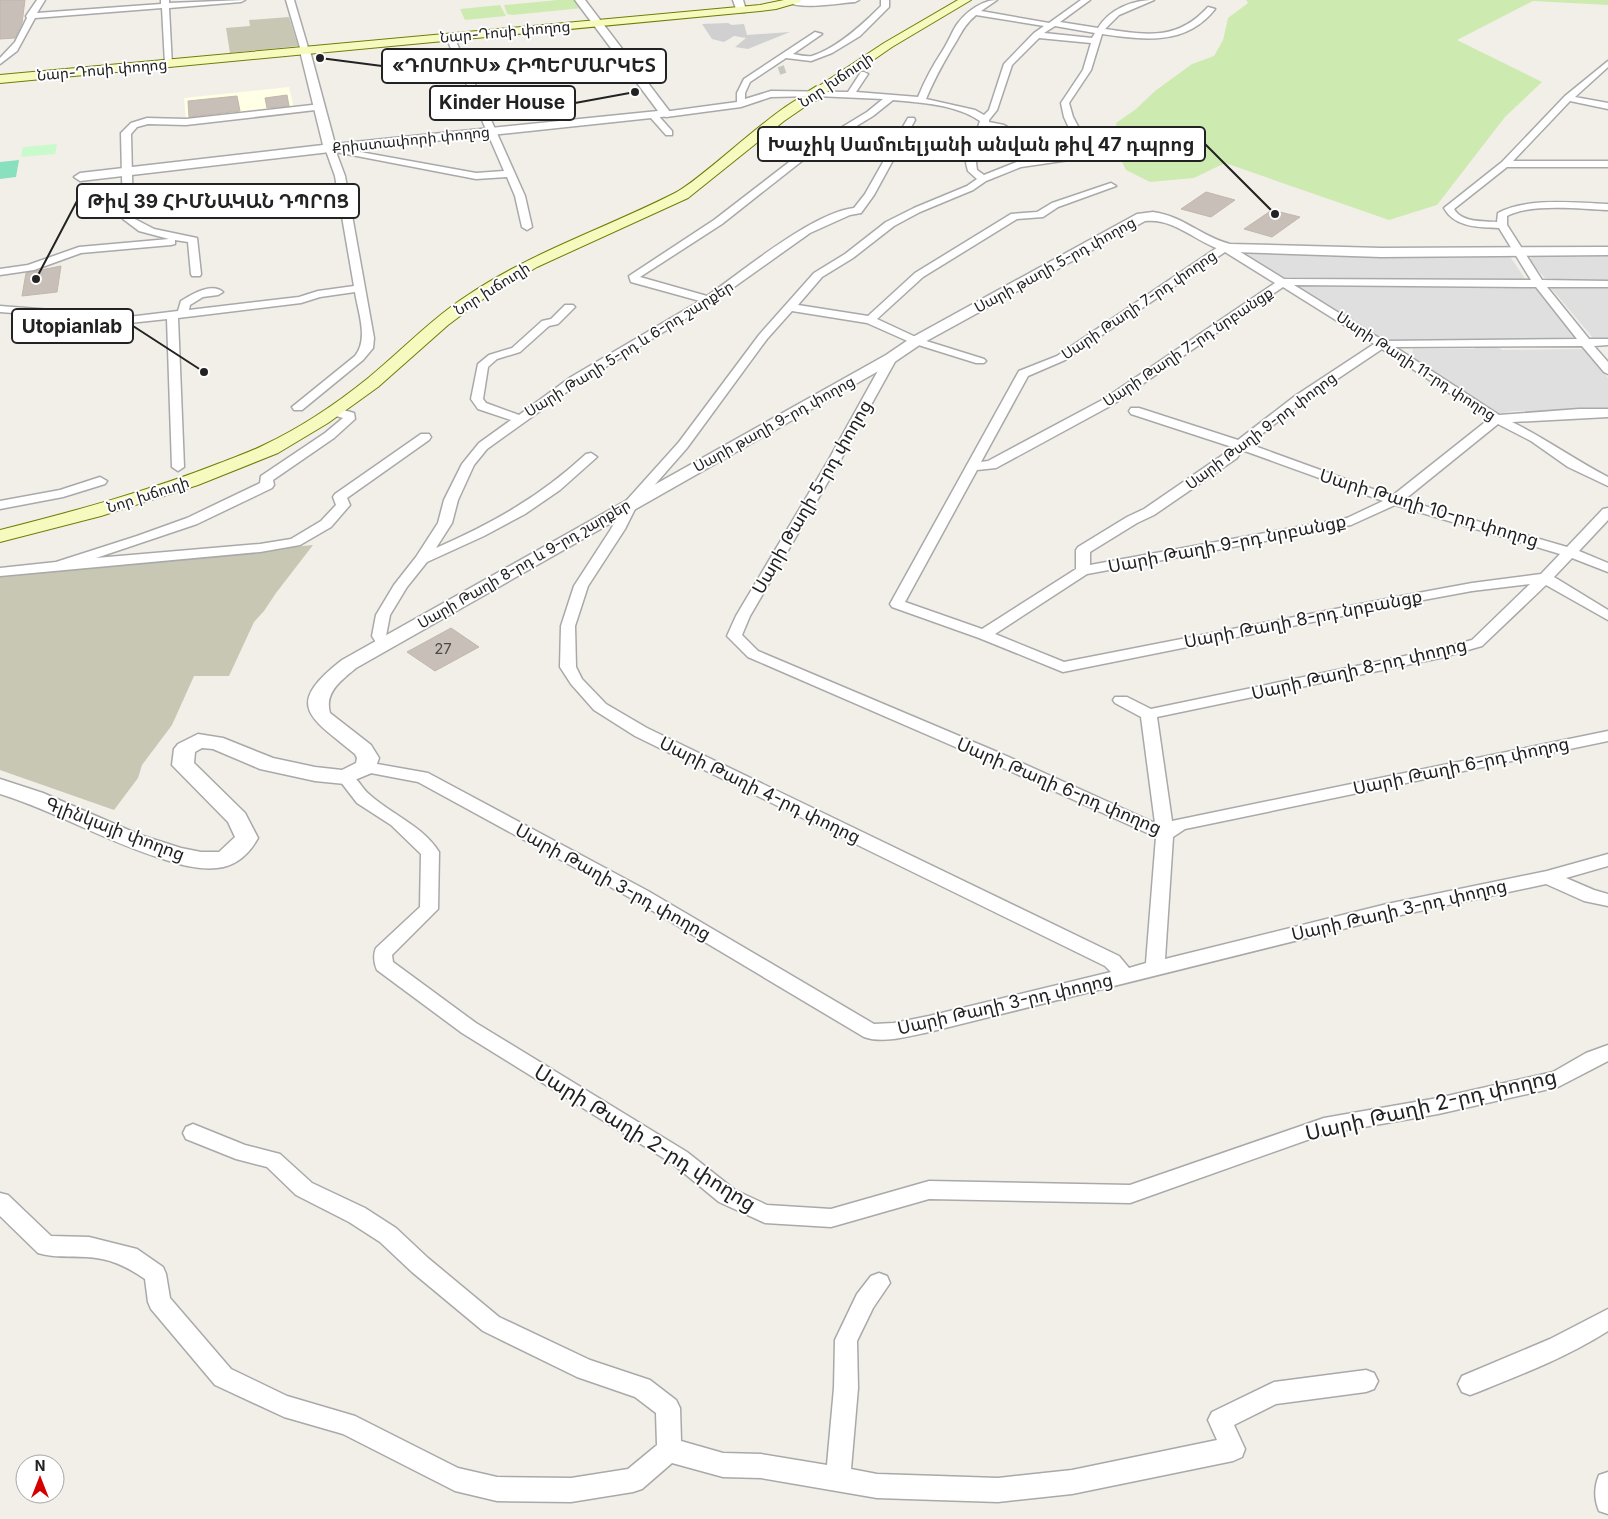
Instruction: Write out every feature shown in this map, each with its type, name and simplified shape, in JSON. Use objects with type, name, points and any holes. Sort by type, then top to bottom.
[{"type":"main road","name":"Նար-Դոսի փողոց","points":[[0,80],[598,23],[740,5],[776,6],[794,1]]},
{"type":"main road","name":"Նոր խճուղի","points":[[0,536],[94,512],[226,469],[271,449],[333,411],[372,383],[442,322],[474,298],[532,264],[683,195],[810,93],[963,1]]},
{"type":"street","points":[[0,62],[10,56],[23,36],[30,16],[41,0]]},
{"type":"street","points":[[30,16],[165,3],[241,0]]},
{"type":"street","points":[[290,0],[330,148],[340,176],[368,338],[366,348],[359,358],[298,407]]},
{"type":"street","points":[[580,0],[666,114]]},
{"type":"street","points":[[794,1],[817,3],[855,0]]},
{"type":"street","points":[[797,66],[829,52],[857,34],[885,7],[885,0]]},
{"type":"street","points":[[920,100],[936,66],[948,50],[962,24],[974,12],[993,0]]},
{"type":"street","points":[[983,179],[971,166],[985,122],[993,110],[1008,64],[1037,35],[1086,0]]},
{"type":"street","name":"Սարի Թաղի 8-րդ և 9-րդ շարքեր","points":[[366,767],[368,758],[364,750],[321,716],[318,701],[326,684],[349,664],[539,558],[630,504],[683,445],[762,337],[818,275],[849,256],[890,224],[917,210],[970,188],[983,179],[1019,164],[1071,158],[1081,155],[1084,150],[1083,145],[1065,104],[1089,67],[1095,40],[1105,22],[1128,6],[1150,0]]},
{"type":"street","points":[[165,3],[169,64]]},
{"type":"street","points":[[974,12],[1003,18],[1152,35],[1179,33],[1202,18],[1211,9]]},
{"type":"street","points":[[741,104],[741,93],[747,81],[818,34]]},
{"type":"street","points":[[1037,35],[1095,40]]},
{"type":"street","points":[[450,37],[520,196],[528,227]]},
{"type":"street","points":[[0,48],[15,47]]},
{"type":"street","points":[[786,56],[811,59]]},
{"type":"street","points":[[1502,224],[1478,223],[1464,220],[1454,216],[1449,208],[1505,164],[1568,98],[1608,62]]},
{"type":"street","points":[[770,77],[779,71]]},
{"type":"street","points":[[851,94],[864,74]]},
{"type":"street","points":[[763,89],[772,89],[771,94]]},
{"type":"street","name":"Քրիստափորի փողոց","points":[[80,177],[330,148],[653,116],[741,104],[771,94],[851,94],[920,100],[971,112],[981,116],[985,122],[1009,129],[1012,132],[1009,133]]},
{"type":"street","points":[[708,300],[635,280],[634,276],[642,269],[718,222],[809,151],[870,114],[891,97]]},
{"type":"street","points":[[1568,98],[1608,106]]},
{"type":"street","points":[[193,240],[149,232],[136,226],[128,219],[126,133],[134,125],[147,121],[186,122],[320,108]]},
{"type":"street","points":[[653,116],[669,133]]},
{"type":"street","name":"Սարի Թաղի 5-րդ և 6-րդ շարքեր","points":[[384,644],[379,636],[383,615],[401,585],[422,559],[444,523],[451,500],[468,464],[483,446],[611,357],[708,300],[806,231],[848,212],[858,211],[911,120]]},
{"type":"street","points":[[330,148],[476,176],[510,174]]},
{"type":"street","points":[[1505,164],[1608,164]]},
{"type":"street","points":[[870,320],[919,275],[1015,216],[1039,215],[1055,205],[1111,186]]},
{"type":"street","points":[[1608,207],[1519,208],[1504,212],[1502,215],[1502,224],[1539,284],[1608,370]]},
{"type":"street","name":"Սարի թաղի 5-րդ փողոց","points":[[916,341],[1142,217],[1148,216],[1169,220],[1225,247]]},
{"type":"street","points":[[0,272],[30,268],[79,250],[193,240]]},
{"type":"street","points":[[193,240],[196,274]]},
{"type":"street","name":"Սարի Թաղի 7-րդ փողոց","points":[[984,635],[897,604],[1023,374],[1061,358],[1225,247],[1286,250],[1608,251]]},
{"type":"street","name":"Սարի Թաղի 11-րդ փողոց","points":[[1225,247],[1382,344],[1497,419],[1535,438],[1573,464],[1608,482]]},
{"type":"street","name":"Սարի Թաղի 7-րդ նրբանցք","points":[[971,466],[991,466],[1108,402],[1283,282],[1539,284]]},
{"type":"street","points":[[1539,284],[1608,284]]},
{"type":"street","points":[[0,309],[77,315],[120,321],[301,300],[318,294],[359,288]]},
{"type":"street","points":[[178,467],[178,314],[185,303],[200,294],[218,292]]},
{"type":"street","points":[[518,420],[482,406],[477,398],[482,366],[493,358],[516,350],[546,323],[554,322],[569,307]]},
{"type":"street","points":[[791,307],[870,320],[916,341],[980,361]]},
{"type":"street","name":"Սարի թաղի 9-րդ փողոց","points":[[630,504],[891,358],[916,341]]},
{"type":"street","points":[[1382,344],[1608,342]]},
{"type":"street","name":"Սարի Թաղի 9-րդ փողոց","points":[[1082,571],[1083,550],[1132,520],[1150,512],[1232,454],[1240,445],[1299,399],[1382,344]]},
{"type":"street","name":"Սարի Թաղի 5-րդ փողոց","points":[[734,636],[747,608],[834,461],[891,358]]},
{"type":"street","points":[[58,566],[192,521],[267,485],[266,479],[273,472],[321,443],[350,419],[350,416],[333,411]]},
{"type":"street","name":"Սարի Թաղի 10-րդ փողոց","points":[[1135,411],[1240,445],[1394,501],[1569,552],[1608,568]]},
{"type":"street","points":[[1497,419],[1579,413],[1608,413]]},
{"type":"street","name":"Սարի Թաղի 9-րդ նրբանցք","points":[[1082,571],[1351,522],[1394,501],[1497,419]]},
{"type":"street","points":[[0,572],[260,548],[295,542],[326,524],[343,505],[340,497],[425,437]]},
{"type":"street","points":[[422,559],[477,536],[533,504],[591,457]]},
{"type":"street","points":[[0,505],[63,492],[100,481]]},
{"type":"street","name":"Սարի Թաղի 4-րդ փողոց","points":[[630,504],[618,529],[581,586],[568,626],[568,667],[576,681],[600,707],[641,732],[1112,961],[1125,976]]},
{"type":"street","name":"Սարի Թաղի 8-րդ փողոց","points":[[1149,714],[1430,655],[1476,642],[1545,578],[1608,512]]},
{"type":"street","points":[[984,635],[1082,571]]},
{"type":"street","points":[[1545,578],[1608,616]]},
{"type":"street","name":"Սարի Թաղի 8-րդ նրբանցք","points":[[984,635],[1063,667],[1472,587],[1545,578]]},
{"type":"street","name":"Սարի Թաղի 6-րդ փողոց","points":[[734,636],[753,654],[996,758],[1165,834],[1180,824],[1560,744],[1608,736]]},
{"type":"street","points":[[1121,700],[1149,714],[1165,834],[1156,968]]},
{"type":"street","name":"Գլինկայի փողոց","points":[[0,786],[44,801],[137,841],[195,861],[218,860],[234,854],[247,838],[237,818],[183,765],[185,749],[198,742],[216,743],[268,764],[315,774],[345,777]]},
{"type":"street","points":[[345,777],[366,767]]},
{"type":"street","name":"Սարի Թաղի 3-րդ փողոց","points":[[366,767],[422,777],[642,896],[871,1032],[894,1031],[929,1024],[1608,860]]},
{"type":"street","name":"Սարի Թաղի 2-րդ փողոց","points":[[345,777],[363,799],[397,821],[430,852],[429,909],[383,953],[384,965],[469,1028],[680,1158],[727,1196],[765,1214],[830,1218],[929,1190],[1130,1194],[1324,1126],[1438,1106],[1558,1079],[1593,1059],[1608,1053]]},
{"type":"street","points":[[1547,876],[1590,896],[1608,900]]},
{"type":"street","points":[[193,1133],[243,1153],[273,1160],[304,1189],[357,1215],[388,1235],[420,1265],[491,1324],[586,1369],[642,1388],[668,1408],[669,1450]]},
{"type":"street","points":[[0,1202],[46,1246],[89,1247],[129,1256],[155,1274],[159,1302],[223,1377],[284,1406],[347,1424],[455,1479],[498,1489],[571,1490],[633,1480],[669,1450]]},
{"type":"street","points":[[838,1480],[846,1388],[846,1340],[865,1301],[879,1283]]},
{"type":"street","points":[[1470,1384],[1533,1359],[1589,1332],[1608,1320]]},
{"type":"street","points":[[669,1450],[723,1465],[762,1466],[877,1486],[998,1490],[1072,1482],[1233,1449],[1220,1420],[1274,1393],[1366,1381]]},
{"type":"street","points":[[1608,1484],[1608,1502]]},
{"type":"shaded area","points":[[289,17],[298,46],[230,53],[226,28],[250,26],[249,20]]},
{"type":"shaded area","points":[[728,23],[732,25],[744,24],[747,35],[790,32],[748,49],[735,47],[746,38],[734,36],[724,42],[712,39],[702,24]]},
{"type":"shaded area","points":[[289,87],[294,109],[186,120],[184,98]]},
{"type":"shaded area","points":[[1245,252],[1509,255],[1528,283],[1288,282]]},
{"type":"shaded area","points":[[1608,252],[1608,282],[1549,283],[1529,260],[1534,255]]},
{"type":"shaded area","points":[[1296,285],[1538,287],[1578,339],[1392,342],[1377,336]]},
{"type":"shaded area","points":[[1608,286],[1608,340],[1594,339],[1550,287]]},
{"type":"shaded area","points":[[1474,346],[1496,346],[1502,350],[1586,349],[1608,378],[1608,410],[1513,411],[1498,414],[1411,359],[1413,349],[1475,349]]},
{"type":"shaded area","points":[[313,545],[254,622],[229,676],[194,676],[172,725],[142,765],[138,778],[114,810],[0,770],[0,575]]},
{"type":"green space","points":[[577,0],[583,8],[512,15],[507,14],[504,5]]},
{"type":"green space","points":[[1246,0],[1608,0],[1608,5],[1533,1],[1457,40],[1542,82],[1505,117],[1437,205],[1389,220],[1225,163],[1194,178],[1150,182],[1126,170],[1120,158],[1116,123],[1192,64],[1214,56],[1223,40],[1228,18],[1248,3]]},
{"type":"green space","points":[[500,5],[506,16],[465,20],[460,9]]},
{"type":"green space","points":[[57,144],[55,154],[21,157],[23,147]]},
{"type":"green space","points":[[19,160],[16,177],[0,179],[0,162]]},
{"type":"building","points":[[0,0],[25,0],[22,23],[15,38],[0,39]]},
{"type":"building","points":[[287,95],[289,106],[267,108],[265,98]]},
{"type":"building","points":[[237,96],[240,111],[189,117],[188,101]]},
{"type":"building","points":[[1206,192],[1235,200],[1211,217],[1181,209]]},
{"type":"building","points":[[1272,210],[1300,217],[1272,237],[1244,229]]},
{"type":"building","points":[[61,266],[57,292],[22,296],[26,273]]},
{"type":"building","points":[[451,628],[479,647],[435,671],[407,652]]},
{"type":"tunnel","points":[[779,71],[785,69]]},
{"type":"place","name":"«ԴՈՄՈՒՍ» ՀԻՊԵՐՄԱՐԿԵՏ","points":[[320,58]]},
{"type":"place","name":"Kinder House","points":[[635,92]]},
{"type":"place","name":"Խաչիկ Սամուելյանի անվան թիվ 47 դպրոց","points":[[1275,214]]},
{"type":"place","name":"Թիվ 39 ՀԻՄՆԱԿԱՆ ԴՊՐՈՑ","points":[[36,279]]},
{"type":"place","name":"Utopianlab","points":[[204,372]]}]
